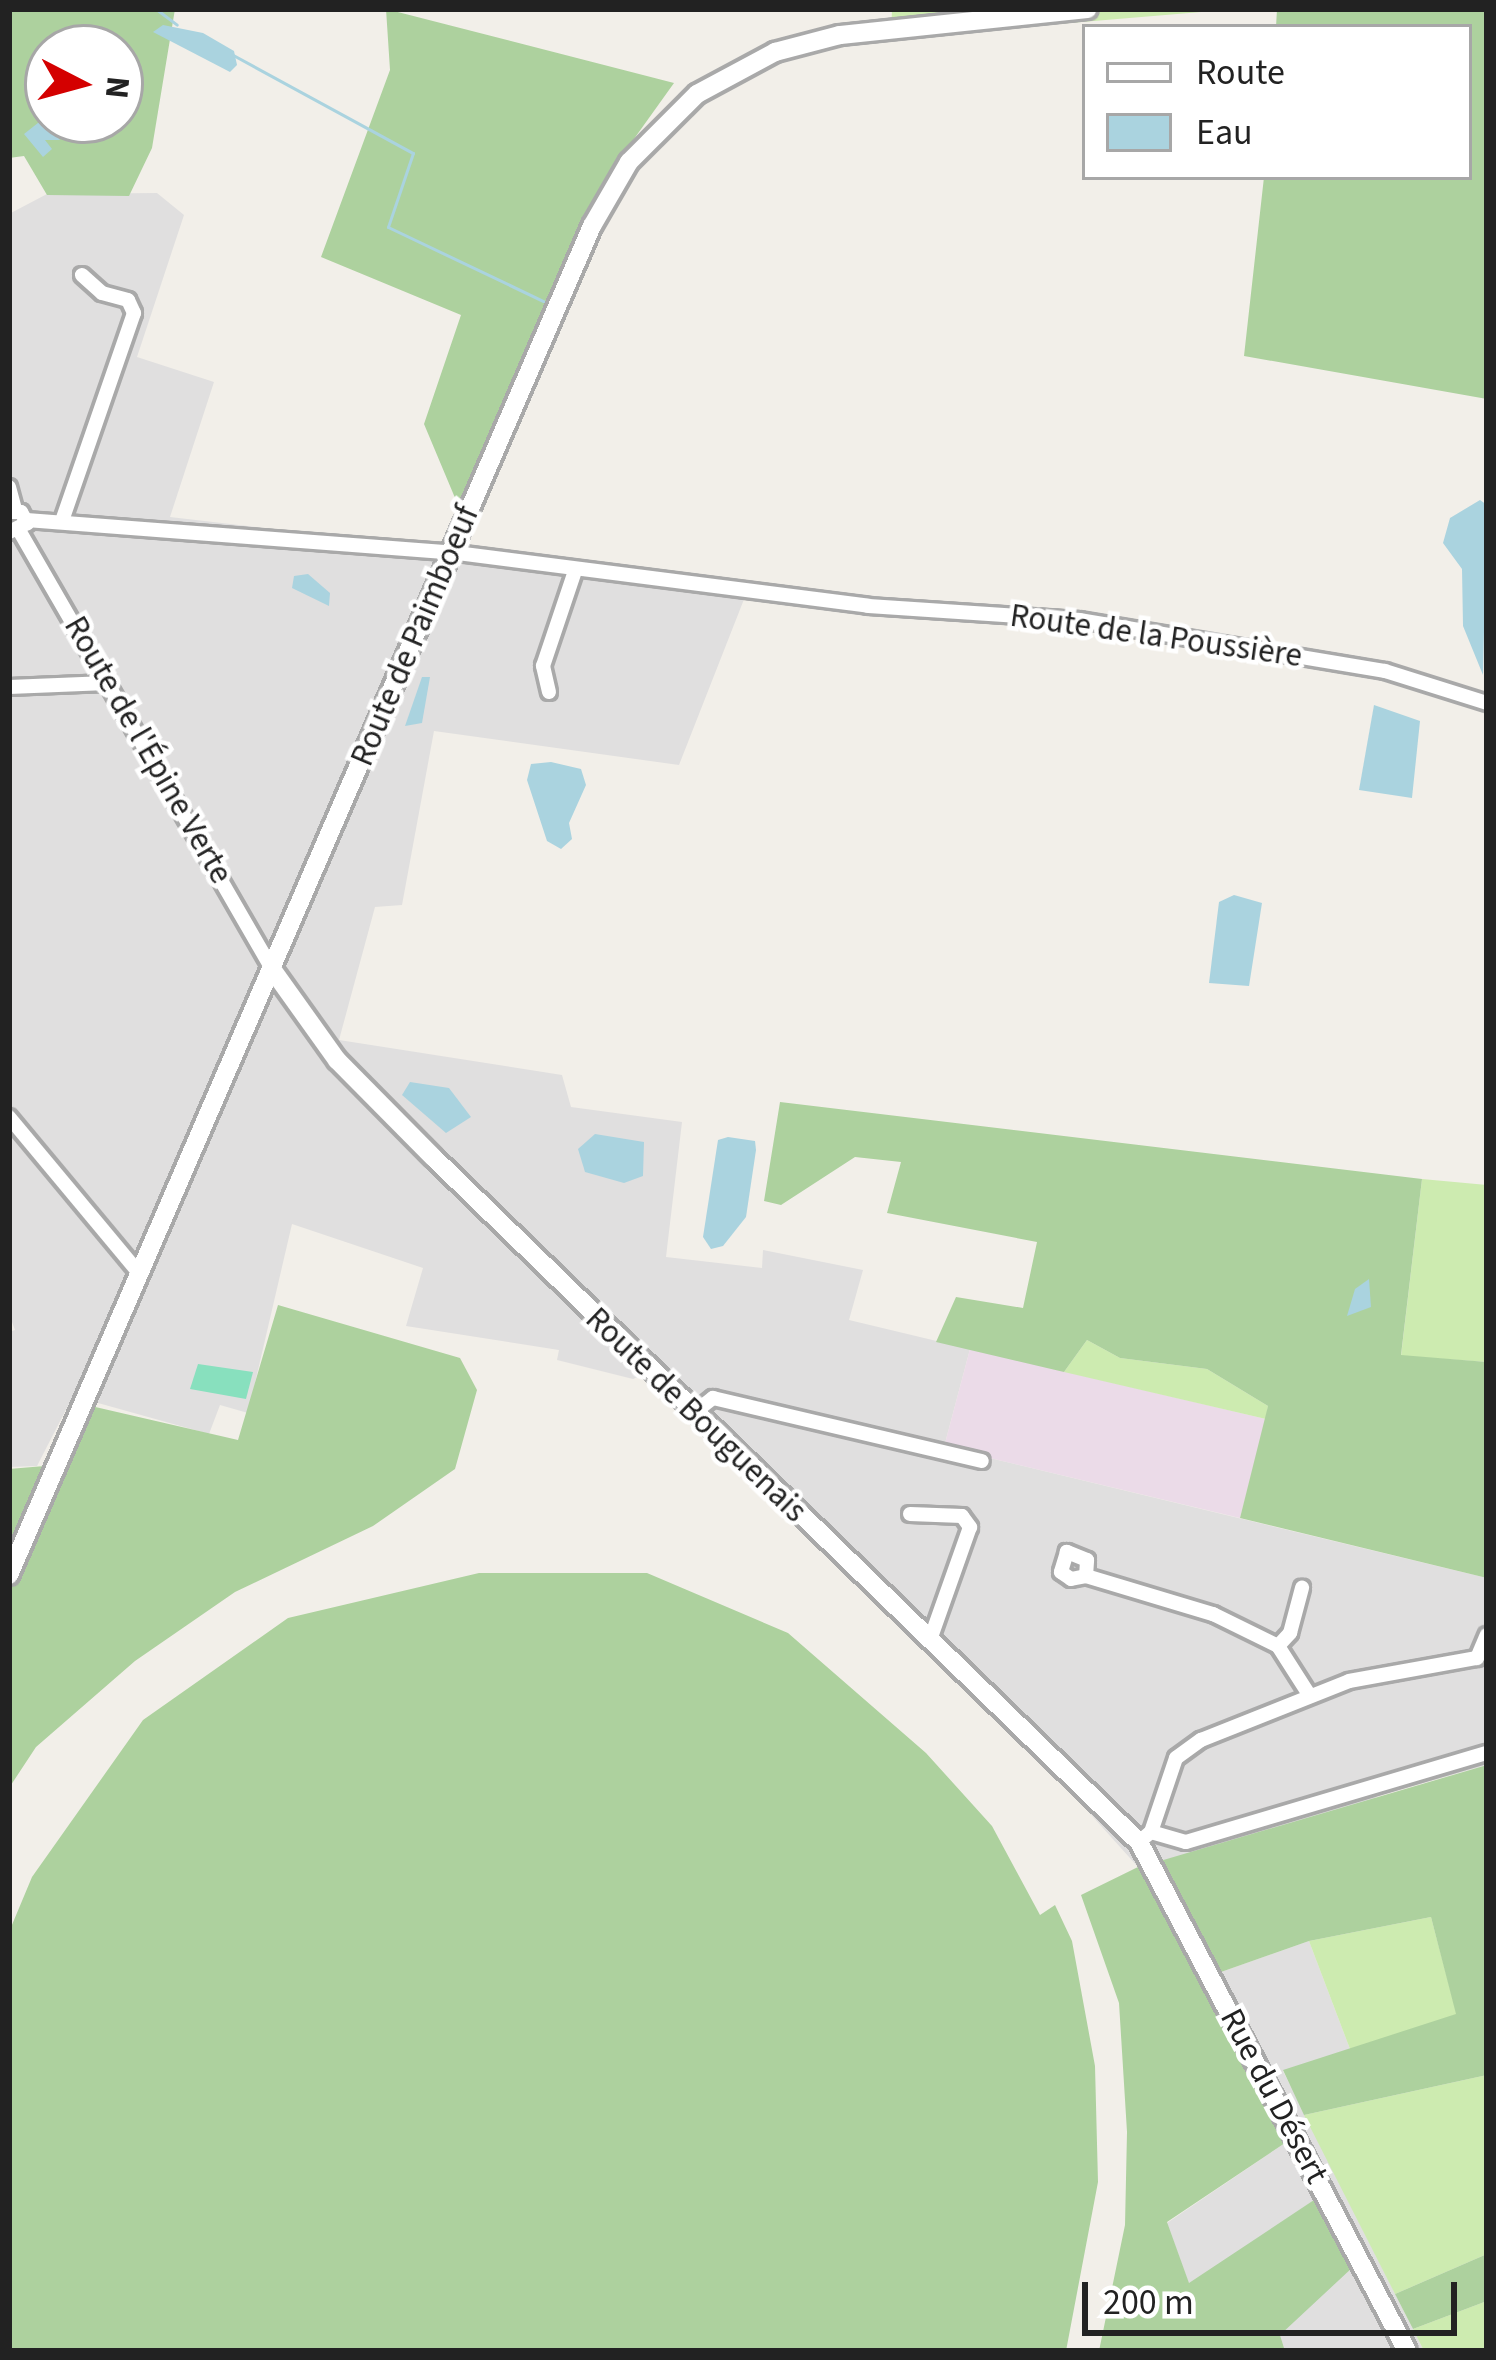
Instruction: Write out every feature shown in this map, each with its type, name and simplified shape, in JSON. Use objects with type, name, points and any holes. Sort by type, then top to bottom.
[{"type":"street","name":"Route de Paimboeuf","points":[[9,1575],[592,226],[629,162],[697,94],[748,63],[806,43],[901,18],[1088,9]]},
{"type":"street","points":[[63,518],[134,314],[128,300],[102,293],[82,275]]},
{"type":"street","name":"Route de l'Épine Verte","points":[[9,487],[16,521],[272,970]]},
{"type":"street","points":[[16,521],[63,518],[451,553]]},
{"type":"street","name":"Route de la Poussière","points":[[451,553],[820,601],[1144,629],[1384,671],[1487,703]]},
{"type":"street","points":[[549,692],[543,666],[575,571]]},
{"type":"street","points":[[9,687],[107,683]]},
{"type":"street","name":"Route de Bouguenais","points":[[272,970],[337,1060],[930,1640],[1145,1837]]},
{"type":"street","points":[[9,1117],[140,1274]]},
{"type":"street","points":[[695,1412],[713,1398],[982,1461]]},
{"type":"street","points":[[910,1514],[962,1516],[970,1527],[930,1640]]},
{"type":"street","points":[[1086,1576],[1213,1614],[1278,1646],[1308,1694]]},
{"type":"street","points":[[1278,1646],[1290,1633],[1302,1588]]},
{"type":"street","points":[[1487,1635],[1482,1661],[1393,1669],[1308,1694],[1184,1750],[1145,1837],[1186,1842],[1487,1754]]},
{"type":"street","name":"Rue du Désert","points":[[1145,1837],[1407,2351]]},
{"type":"shaded area","points":[[157,193],[184,215],[137,357],[214,382],[170,517],[750,584],[679,765],[434,731],[402,905],[375,907],[339,1040],[562,1075],[571,1107],[682,1122],[666,1257],[762,1268],[763,1250],[863,1270],[849,1320],[970,1349],[944,1447],[1487,1578],[1487,1765],[1377,1796],[1221,1972],[1309,1941],[1350,2049],[1283,2071],[1424,2351],[1285,2351],[1280,2335],[1189,2284],[1167,2223],[1285,2143],[1138,1867],[1041,1759],[709,1438],[714,1416],[687,1394],[645,1374],[633,1379],[557,1360],[559,1350],[406,1326],[423,1268],[292,1224],[248,1413],[220,1405],[209,1434],[73,1396],[37,1466],[9,1467],[9,1332],[15,1330],[9,1314],[9,214],[47,194]]},
{"type":"shaded area","points":[[970,1349],[1266,1419],[1240,1518],[944,1447]]},
{"type":"green space","points":[[9,9],[175,9],[152,148],[129,196],[47,195],[24,156],[9,158]]},
{"type":"green space","points":[[386,9],[674,83],[606,178],[458,505],[424,424],[461,315],[321,257],[390,70]]},
{"type":"green space","points":[[892,9],[1237,9],[891,38]]},
{"type":"green space","points":[[1277,9],[1487,9],[1487,399],[1244,356],[1264,180],[1472,180],[1472,24],[1276,24]]},
{"type":"green space","points":[[780,1102],[1422,1179],[1401,1355],[1487,1362],[1487,1578],[1240,1518],[1268,1406],[1207,1369],[1120,1358],[1087,1340],[1064,1372],[936,1342],[956,1297],[1023,1308],[1037,1242],[887,1213],[901,1162],[855,1157],[781,1205],[764,1201]]},
{"type":"green space","points":[[1422,1179],[1487,1185],[1487,1362],[1401,1356]]},
{"type":"green space","points":[[278,1305],[460,1358],[477,1390],[455,1469],[373,1526],[235,1592],[135,1661],[36,1747],[9,1788],[9,1469],[68,1464],[91,1406],[238,1440]]},
{"type":"green space","points":[[1087,1340],[1120,1358],[1207,1369],[1268,1406],[1266,1419],[1064,1372]]},
{"type":"green space","points":[[198,1364],[253,1372],[246,1399],[190,1389]]},
{"type":"green space","points":[[479,1573],[647,1573],[788,1633],[926,1753],[992,1826],[1040,1915],[1055,1905],[1072,1941],[1095,2066],[1098,2182],[1066,2351],[9,2351],[9,1932],[32,1877],[143,1720],[288,1618]]},
{"type":"green space","points":[[1487,1765],[1487,2075],[1304,2115],[1283,2070],[1456,2014],[1431,1917],[1309,1941],[1221,1972],[1160,1861]]},
{"type":"green space","points":[[1138,1867],[1285,2143],[1167,2222],[1189,2283],[1314,2200],[1353,2267],[1280,2335],[1285,2351],[1099,2351],[1125,2225],[1127,2132],[1119,2003],[1081,1895]]},
{"type":"green space","points":[[1431,1917],[1457,2015],[1350,2049],[1309,1941]]},
{"type":"green space","points":[[1487,2075],[1487,2254],[1395,2294],[1304,2115]]},
{"type":"green space","points":[[1487,2254],[1487,2301],[1413,2329],[1395,2294]]},
{"type":"green space","points":[[1487,2301],[1487,2351],[1424,2351],[1413,2329]]},
{"type":"water","points":[[163,25],[203,33],[234,51],[237,65],[230,72],[153,32]]},
{"type":"water","points":[[32,144],[48,144],[52,149],[43,157]]},
{"type":"water","points":[[1480,500],[1487,505],[1483,675],[1463,626],[1462,569],[1443,543],[1450,518]]},
{"type":"water","points":[[308,574],[330,593],[329,606],[292,588],[294,576]]},
{"type":"water","points":[[422,677],[430,677],[422,723],[405,726]]},
{"type":"water","points":[[1374,705],[1420,721],[1412,798],[1359,790]]},
{"type":"water","points":[[551,762],[581,769],[586,785],[569,823],[572,839],[561,849],[547,841],[527,780],[531,764]]},
{"type":"water","points":[[1234,895],[1262,903],[1249,986],[1209,983],[1219,902]]},
{"type":"water","points":[[410,1082],[449,1088],[471,1117],[446,1133],[402,1095]]},
{"type":"water","points":[[595,1134],[644,1142],[643,1176],[624,1183],[585,1172],[578,1149]]},
{"type":"water","points":[[718,1140],[755,1141],[746,1217],[723,1246],[711,1249],[703,1237]]},
{"type":"water","points":[[1369,1279],[1371,1307],[1347,1316],[1355,1289]]},
{"type":"waterway","points":[[156,9],[177,25]]},
{"type":"waterway","points":[[233,55],[413,153],[388,227],[543,301]]}]
